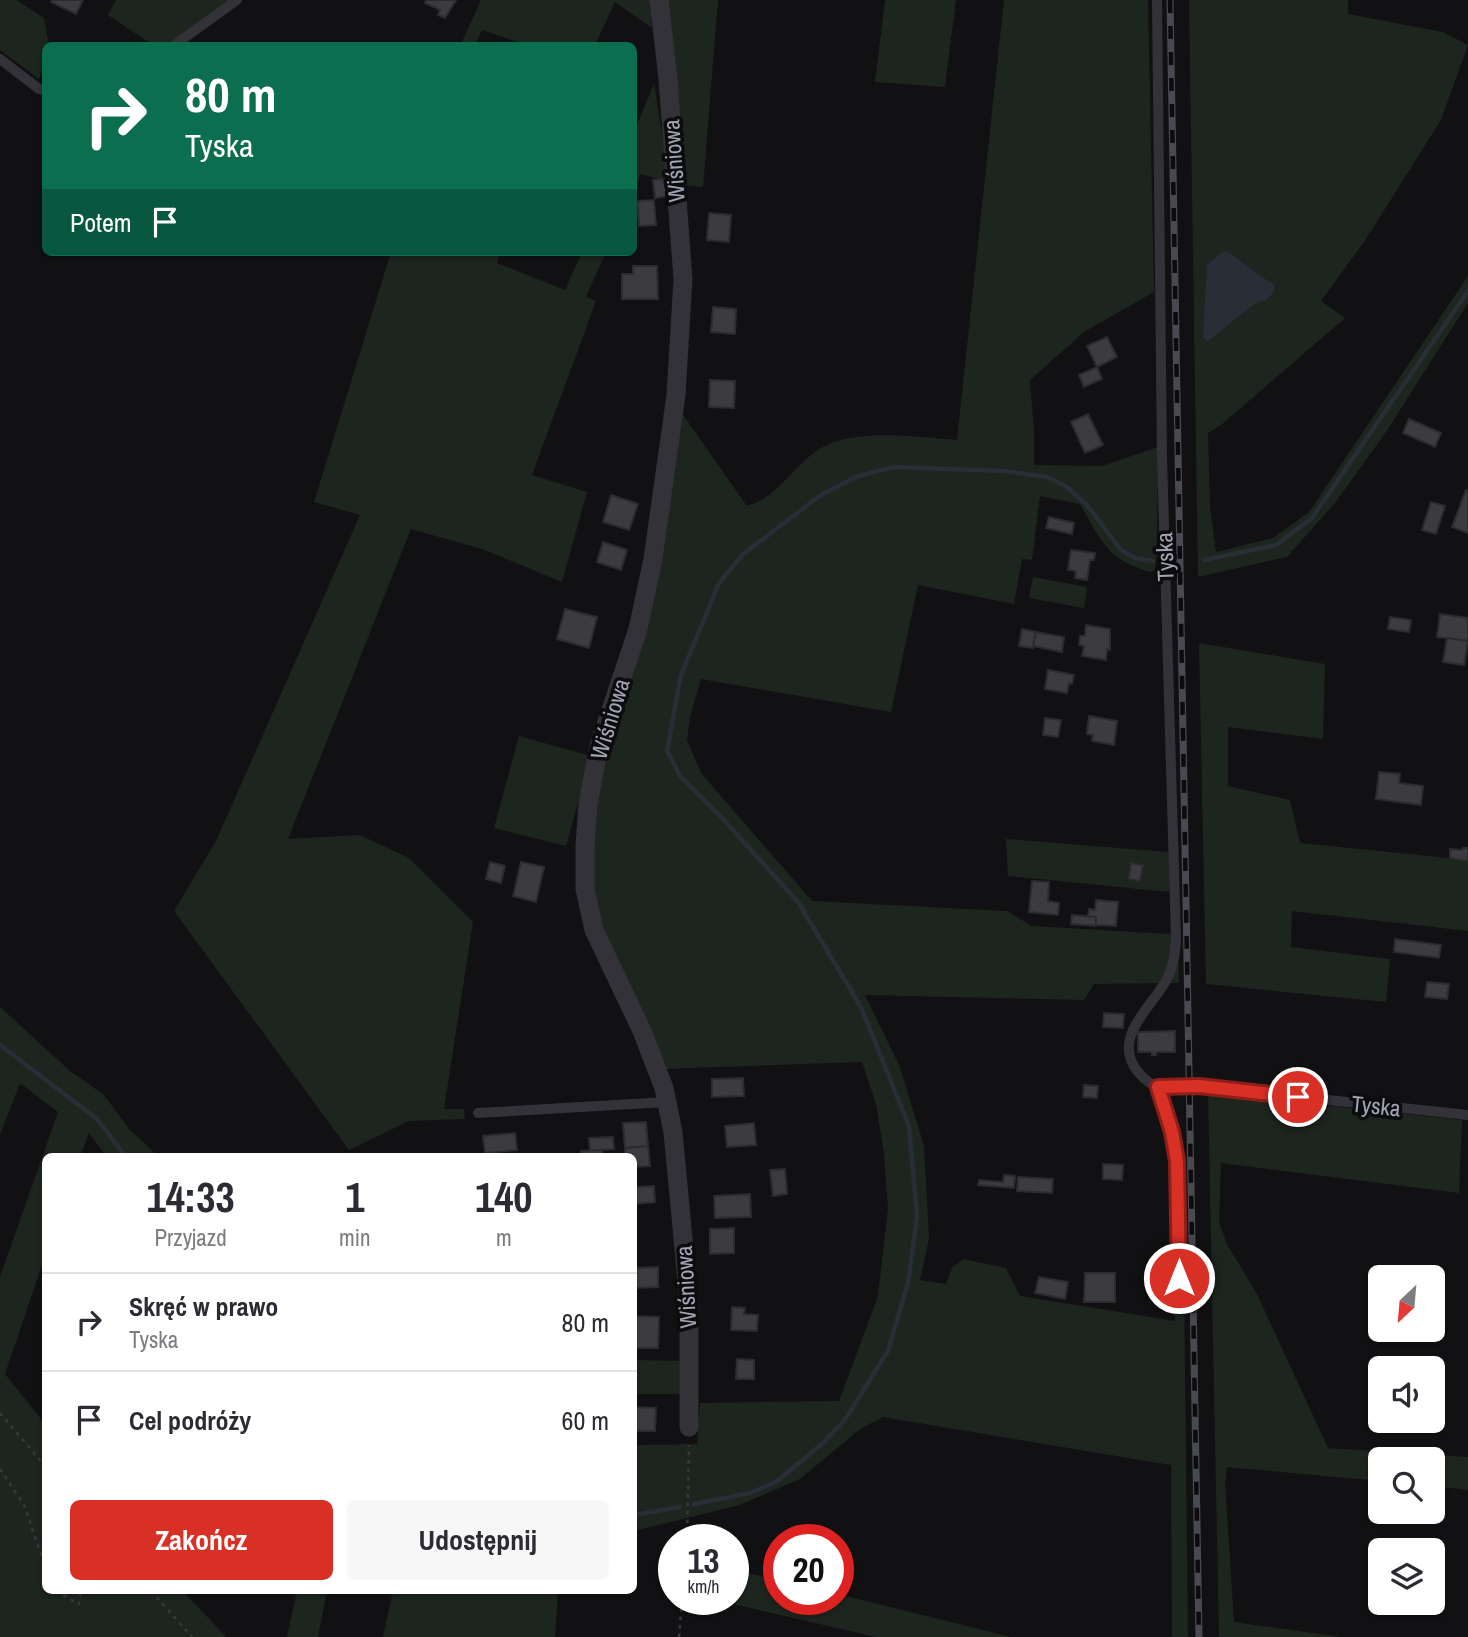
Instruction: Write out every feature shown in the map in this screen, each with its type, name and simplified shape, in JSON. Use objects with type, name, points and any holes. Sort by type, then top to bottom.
[{"type":"street","name":"Wiśniowa","points":[[659,0],[668,79],[682,279],[676,395],[653,559],[638,629],[599,746],[588,804],[585,889],[594,930],[642,1031],[664,1088],[673,1132],[689,1302],[689,1427]]},
{"type":"lane","points":[[179,42],[237,0]]},
{"type":"lane","name":"Tyska","points":[[1157,0],[1162,457],[1176,940],[1174,961],[1167,978],[1135,1025],[1128,1048],[1130,1059],[1143,1079],[1158,1087],[1199,1086],[1468,1115]]},
{"type":"lane","points":[[0,59],[42,90]]},
{"type":"lane","points":[[1158,1087],[1172,1132],[1177,1161],[1179,1278]]},
{"type":"lane","points":[[478,1113],[667,1102]]},
{"type":"path","points":[[0,1413],[42,1462]]},
{"type":"path","points":[[687,1524],[689,1427]]},
{"type":"path","points":[[0,1469],[24,1505],[42,1557]]},
{"type":"path","points":[[61,1594],[79,1604],[81,1594]]},
{"type":"path","points":[[154,1594],[192,1637]]},
{"type":"path","points":[[679,1637],[681,1615]]},
{"type":"shaded area","points":[[0,0],[16,0],[44,18],[48,42],[42,42],[42,70],[39,79],[0,50]]},
{"type":"shaded area","points":[[116,0],[230,0],[170,42],[148,42],[108,15]]},
{"type":"shaded area","points":[[481,0],[650,0],[652,28],[615,2],[596,42],[517,42],[482,30],[476,42],[462,42]]},
{"type":"shaded area","points":[[663,0],[718,0],[703,187],[680,185]]},
{"type":"shaded area","points":[[885,0],[956,0],[945,87],[875,82]]},
{"type":"shaded area","points":[[1004,0],[1148,0],[1154,292],[1084,332],[1030,380],[1034,465],[1102,466],[1158,447],[1157,545],[1160,557],[1156,557],[1155,570],[1151,572],[1136,567],[1115,555],[1100,538],[1080,504],[1040,496],[1032,560],[1022,559],[1014,604],[918,585],[891,712],[701,679],[690,717],[687,740],[701,773],[812,901],[1007,911],[1032,926],[1170,934],[1178,938],[1179,983],[1094,984],[1084,1000],[865,995],[900,1067],[924,1146],[929,1239],[920,1280],[946,1284],[952,1268],[963,1259],[1006,1268],[1020,1296],[1175,1321],[1174,1280],[1184,1281],[1188,1637],[1172,1637],[1171,1465],[883,1417],[860,1429],[800,1479],[740,1505],[637,1530],[637,1445],[697,1444],[700,1403],[839,1401],[878,1296],[888,1209],[884,1153],[876,1104],[862,1062],[663,1069],[597,921],[588,852],[590,810],[677,412],[684,416],[747,506],[767,496],[809,457],[832,443],[866,436],[957,440]]},
{"type":"shaded area","points":[[1189,0],[1348,0],[1348,14],[1443,32],[1468,45],[1441,120],[1366,239],[1321,301],[1345,318],[1221,425],[1208,433],[1210,507],[1216,552],[1273,538],[1309,512],[1468,276],[1468,303],[1386,432],[1335,503],[1287,557],[1198,577]]},
{"type":"shaded area","points":[[654,84],[670,182],[641,174],[637,183],[637,125]]},
{"type":"shaded area","points":[[1226,251],[1275,284],[1274,292],[1266,300],[1254,304],[1208,341],[1203,337],[1207,265]]},
{"type":"shaded area","points":[[390,256],[500,256],[497,263],[565,290],[580,256],[604,256],[586,297],[596,301],[532,475],[587,492],[562,582],[482,549],[411,529],[288,839],[360,835],[409,858],[473,922],[444,1109],[464,1109],[465,1119],[409,1121],[349,1150],[174,911],[216,841],[360,515],[314,502]]},
{"type":"shaded area","points":[[1033,577],[1087,587],[1084,608],[1029,598]]},
{"type":"shaded area","points":[[1199,643],[1325,664],[1323,739],[1228,727],[1228,786],[1290,800],[1300,843],[1468,860],[1468,931],[1292,911],[1291,947],[1390,959],[1386,1002],[1206,984]]},
{"type":"shaded area","points":[[519,736],[591,756],[566,846],[494,828]]},
{"type":"shaded area","points":[[1006,839],[1169,852],[1169,892],[1008,876]]},
{"type":"shaded area","points":[[0,1007],[70,1071],[104,1095],[129,1129],[155,1153],[104,1153],[89,1133],[82,1153],[44,1153],[58,1112],[20,1083],[0,1135]]},
{"type":"shaded area","points":[[1208,1093],[1462,1120],[1459,1193],[1221,1163],[1219,1222],[1227,1244],[1257,1294],[1328,1448],[1368,1451],[1368,1480],[1227,1467],[1225,1484],[1234,1622],[1341,1637],[1219,1637]]},
{"type":"shaded area","points":[[42,1158],[42,1265],[5,1374],[42,1420],[42,1594],[186,1594],[226,1637],[0,1637],[0,1277]]},
{"type":"shaded area","points":[[637,1360],[686,1361],[686,1394],[637,1394]]},
{"type":"shaded area","points":[[1445,1456],[1468,1457],[1468,1490],[1445,1487]]},
{"type":"shaded area","points":[[749,1573],[763,1577],[763,1611],[749,1608]]},
{"type":"shaded area","points":[[296,1594],[326,1594],[318,1637],[287,1637]]},
{"type":"shaded area","points":[[392,1594],[558,1594],[555,1637],[383,1637]]},
{"type":"shaded area","points":[[854,1598],[1011,1637],[876,1637],[780,1615],[854,1615]]},
{"type":"building","points":[[83,0],[76,14],[51,2]]},
{"type":"building","points":[[426,0],[456,0],[445,18],[438,15],[440,10],[425,3]]},
{"type":"building","points":[[666,179],[668,196],[655,198],[653,180]]},
{"type":"building","points":[[654,200],[656,225],[639,226],[637,201]]},
{"type":"building","points":[[709,213],[731,215],[729,242],[707,240]]},
{"type":"building","points":[[633,266],[657,266],[658,299],[622,299],[622,274],[633,274]]},
{"type":"building","points":[[713,307],[736,309],[735,334],[711,332]]},
{"type":"building","points":[[1107,337],[1117,357],[1097,367],[1087,346]]},
{"type":"building","points":[[1097,367],[1102,379],[1084,387],[1079,375]]},
{"type":"building","points":[[710,380],[735,381],[734,408],[709,407]]},
{"type":"building","points":[[1088,414],[1103,445],[1085,453],[1071,422]]},
{"type":"building","points":[[1409,419],[1441,433],[1435,447],[1403,433]]},
{"type":"building","points":[[1466,490],[1468,491],[1468,533],[1452,527]]},
{"type":"building","points":[[611,495],[638,504],[629,530],[603,522]]},
{"type":"building","points":[[1431,502],[1445,506],[1436,534],[1422,530]]},
{"type":"building","points":[[1049,517],[1074,523],[1072,534],[1046,528]]},
{"type":"building","points":[[603,542],[627,550],[621,570],[597,562]]},
{"type":"building","points":[[1071,550],[1095,553],[1094,560],[1090,560],[1087,580],[1075,578],[1076,571],[1068,570]]},
{"type":"building","points":[[565,609],[597,617],[589,648],[557,639]]},
{"type":"building","points":[[1440,614],[1468,618],[1468,641],[1437,637]]},
{"type":"building","points":[[1390,617],[1411,620],[1409,632],[1388,629]]},
{"type":"building","points":[[1086,625],[1110,629],[1110,650],[1107,649],[1106,660],[1082,656],[1084,646],[1079,645],[1080,636],[1085,636]]},
{"type":"building","points":[[1022,629],[1036,632],[1033,648],[1019,646]]},
{"type":"building","points":[[1036,632],[1064,637],[1062,652],[1033,646]]},
{"type":"building","points":[[1447,638],[1468,641],[1464,665],[1443,662]]},
{"type":"building","points":[[1048,670],[1074,675],[1067,693],[1045,689]]},
{"type":"building","points":[[1089,716],[1117,721],[1114,745],[1092,741],[1093,735],[1087,734]]},
{"type":"building","points":[[1045,718],[1061,720],[1058,737],[1043,735]]},
{"type":"building","points":[[1379,772],[1400,774],[1399,783],[1423,786],[1421,805],[1376,799]]},
{"type":"building","points":[[1468,848],[1468,861],[1450,858],[1450,849]]},
{"type":"building","points":[[490,862],[505,866],[501,883],[486,879]]},
{"type":"building","points":[[521,862],[544,867],[536,902],[513,896]]},
{"type":"building","points":[[1131,863],[1143,865],[1140,881],[1129,879]]},
{"type":"building","points":[[1032,881],[1049,882],[1048,901],[1059,903],[1058,915],[1029,912]]},
{"type":"building","points":[[1096,900],[1118,902],[1116,926],[1096,925],[1096,917],[1088,917],[1089,909],[1095,910]]},
{"type":"building","points":[[1072,915],[1096,917],[1096,926],[1071,924]]},
{"type":"building","points":[[1395,939],[1441,945],[1439,958],[1394,952]]},
{"type":"building","points":[[1427,982],[1449,984],[1447,999],[1425,997]]},
{"type":"building","points":[[1104,1013],[1124,1014],[1123,1028],[1103,1027]]},
{"type":"building","points":[[1175,1031],[1175,1052],[1156,1052],[1156,1055],[1152,1055],[1152,1052],[1138,1052],[1138,1032]]},
{"type":"building","points":[[743,1078],[744,1096],[712,1097],[712,1079]]},
{"type":"building","points":[[1084,1085],[1098,1086],[1097,1098],[1083,1097]]},
{"type":"building","points":[[646,1122],[648,1146],[625,1148],[623,1123]]},
{"type":"building","points":[[754,1123],[756,1145],[727,1147],[725,1126]]},
{"type":"building","points":[[515,1133],[517,1150],[485,1153],[483,1136]]},
{"type":"building","points":[[613,1137],[614,1149],[590,1151],[589,1138]]},
{"type":"building","points":[[648,1146],[650,1166],[637,1167],[637,1153],[625,1153],[625,1148]]},
{"type":"building","points":[[602,1150],[602,1153],[581,1153]]},
{"type":"building","points":[[1103,1164],[1123,1165],[1122,1180],[1103,1179]]},
{"type":"building","points":[[785,1169],[787,1194],[773,1196],[770,1170]]},
{"type":"building","points":[[1004,1175],[1015,1176],[1014,1188],[978,1185],[979,1180],[1003,1182]]},
{"type":"building","points":[[1018,1177],[1053,1179],[1052,1193],[1017,1191]]},
{"type":"building","points":[[654,1186],[655,1202],[637,1204],[637,1187]]},
{"type":"building","points":[[750,1194],[751,1217],[715,1218],[714,1196]]},
{"type":"building","points":[[734,1228],[734,1253],[710,1254],[710,1229]]},
{"type":"building","points":[[658,1267],[658,1287],[637,1288],[637,1268]]},
{"type":"building","points":[[1085,1273],[1115,1273],[1115,1302],[1084,1302]]},
{"type":"building","points":[[1039,1277],[1068,1282],[1065,1299],[1035,1293]]},
{"type":"building","points":[[732,1307],[745,1308],[744,1314],[758,1315],[757,1331],[731,1330]]},
{"type":"building","points":[[637,1316],[659,1317],[658,1348],[637,1348]]},
{"type":"building","points":[[737,1359],[754,1360],[754,1379],[736,1379]]},
{"type":"building","points":[[637,1407],[656,1408],[655,1431],[637,1431]]},
{"type":"waterway","points":[[1204,560],[1276,545],[1312,518],[1468,291]]},
{"type":"waterway","points":[[694,1504],[750,1493],[776,1482],[823,1443],[844,1421],[888,1351],[908,1283],[917,1217],[909,1126],[861,1007],[798,902],[680,776],[667,751],[681,675],[719,583],[743,554],[821,495],[858,476],[894,467],[1004,471],[1047,477],[1067,487],[1087,505],[1121,550],[1135,558],[1153,561]]},
{"type":"waterway","points":[[0,1045],[97,1119],[123,1153]]},
{"type":"waterway","points":[[637,1514],[680,1507]]},
{"type":"railway","points":[[1170,0],[1199,1637]]},
{"type":"route","points":[[1179,1278],[1177,1161],[1172,1132],[1158,1087],[1189,1085],[1298,1097]]}]
